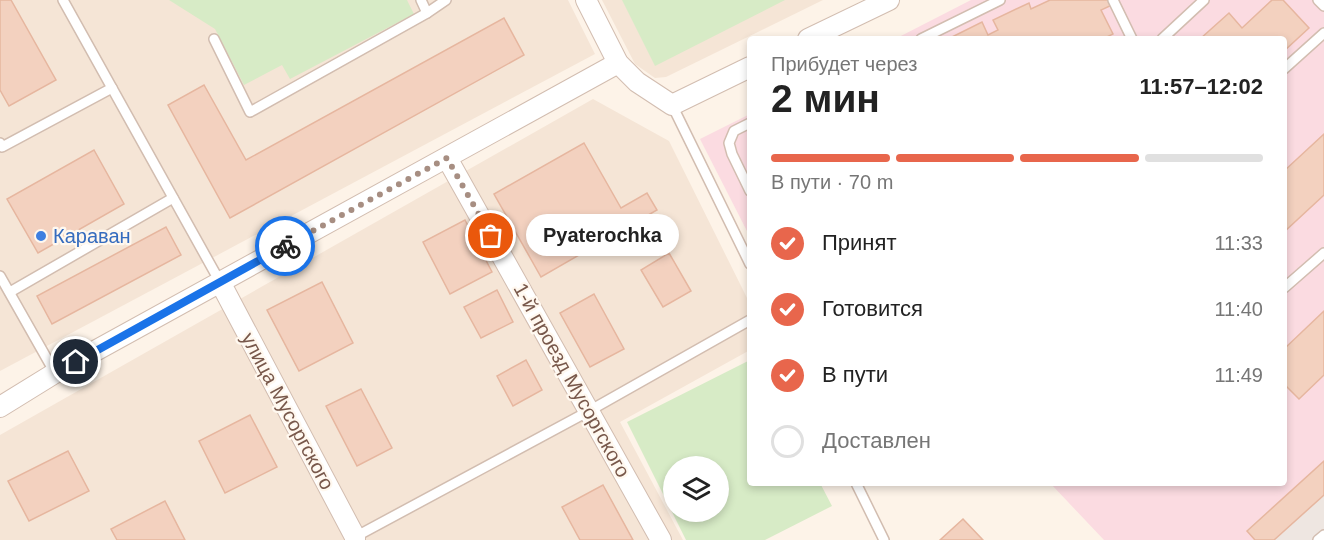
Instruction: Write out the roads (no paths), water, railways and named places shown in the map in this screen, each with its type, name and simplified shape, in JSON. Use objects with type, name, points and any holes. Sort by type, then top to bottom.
[{"type":"street","points":[[586,0],[618,63],[637,82],[672,105],[747,68]]},
{"type":"street","points":[[814,36],[889,0]]},
{"type":"street","points":[[0,407],[55,373],[618,63]]},
{"type":"street","name":"1-й проезд Мусоргского","points":[[447,158],[661,540]]},
{"type":"street","name":"улица Мусоргского","points":[[220,282],[355,538]]},
{"type":"lane","points":[[63,0],[220,282]]},
{"type":"lane","points":[[421,0],[427,13]]},
{"type":"lane","points":[[214,39],[250,111],[427,13],[446,0]]},
{"type":"lane","points":[[927,36],[1000,0]]},
{"type":"lane","points":[[1113,0],[1131,36]]},
{"type":"lane","points":[[1165,36],[1204,0]]},
{"type":"lane","points":[[1318,0],[1324,6]]},
{"type":"lane","points":[[1287,66],[1324,33]]},
{"type":"lane","points":[[0,143],[2,147],[112,88]]},
{"type":"lane","points":[[672,105],[747,258]]},
{"type":"lane","points":[[747,124],[734,131],[729,143],[747,185]]},
{"type":"lane","points":[[9,292],[173,198]]},
{"type":"lane","points":[[1287,285],[1324,253]]},
{"type":"lane","points":[[0,276],[55,373]]},
{"type":"lane","points":[[355,538],[589,411],[747,322]]},
{"type":"lane","points":[[857,486],[884,540]]},
{"type":"lane","points":[[1318,540],[1324,535]]},
{"type":"place","name":"Караван","points":[[41,236]]},
{"type":"place","name":"Pyaterochka","points":[[491,236]]}]
